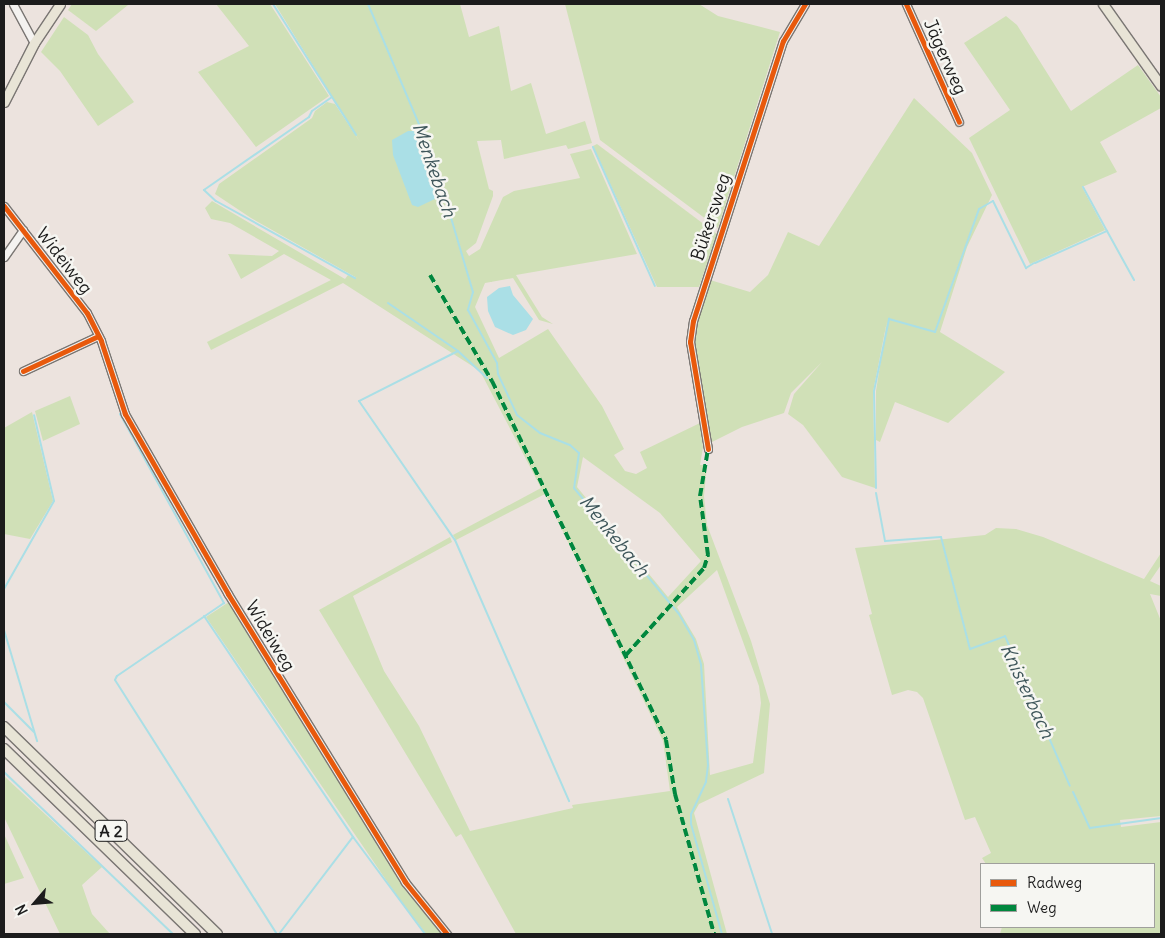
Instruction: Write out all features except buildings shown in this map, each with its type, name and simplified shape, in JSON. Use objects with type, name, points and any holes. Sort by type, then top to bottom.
[{"type":"highway","name":"A 2","points":[[4,728],[217,934]]},
{"type":"highway","name":"A 2","points":[[4,749],[195,934]]},
{"type":"main road","points":[[4,102],[34,43],[60,4]]},
{"type":"main road","points":[[1103,4],[1161,86]]},
{"type":"street","points":[[13,4],[34,43]]},
{"type":"street","name":"Bükersweg","points":[[708,449],[690,342],[693,321],[783,41],[805,4]]},
{"type":"street","name":"Jägerweg","points":[[906,4],[959,122]]},
{"type":"street","name":"Wideiweg","points":[[4,206],[87,313],[98,336],[125,414],[228,594],[404,882],[447,934]]},
{"type":"street","name":"Wideiweg","points":[[4,257],[23,230]]},
{"type":"street","points":[[23,371],[98,336]]},
{"type":"green space","points":[[72,4],[128,5],[96,31],[68,10]]},
{"type":"green space","points":[[216,4],[270,4],[329,96],[256,147],[198,72],[249,46]]},
{"type":"green space","points":[[275,4],[460,4],[469,37],[499,26],[511,91],[531,83],[546,134],[585,121],[592,143],[568,149],[566,145],[504,159],[501,140],[477,141],[489,189],[493,191],[493,196],[476,243],[466,251],[469,256],[480,249],[503,197],[514,191],[580,178],[570,154],[591,149],[637,254],[516,275],[542,317],[553,324],[539,320],[513,278],[485,283],[475,307],[499,358],[548,329],[602,406],[624,449],[614,455],[625,471],[636,474],[647,468],[640,452],[700,423],[703,447],[700,465],[707,465],[704,496],[707,525],[751,641],[770,704],[764,773],[699,804],[694,813],[727,934],[516,934],[461,834],[456,837],[319,610],[450,537],[452,542],[353,596],[384,671],[419,726],[470,831],[573,808],[572,805],[670,791],[663,741],[545,494],[456,540],[453,535],[541,488],[480,371],[343,283],[211,350],[207,342],[331,280],[284,254],[241,279],[228,254],[272,256],[279,251],[230,223],[211,219],[205,208],[212,201],[345,279],[348,275],[357,278],[251,218],[215,194],[219,184],[312,118],[315,111],[327,102],[335,104],[360,142]],"holes":[[[583,457],[660,513],[701,561],[668,597],[577,487]],[[717,570],[759,686],[761,703],[753,763],[710,775],[704,664],[696,639],[677,607]]]},
{"type":"green space","points":[[565,4],[699,4],[718,16],[780,32],[718,228],[600,140]]},
{"type":"green space","points":[[1006,16],[1017,25],[1071,111],[1138,65],[1161,97],[1161,108],[1100,142],[1117,172],[1082,187],[1105,230],[1030,264],[969,138],[1010,110],[964,43]]},
{"type":"green space","points":[[64,17],[88,35],[98,54],[134,102],[98,126],[60,71],[41,52]]},
{"type":"green space","points":[[914,98],[972,153],[992,195],[967,247],[940,332],[1005,372],[948,423],[895,402],[880,442],[876,440],[876,391],[887,321],[873,392],[875,488],[842,477],[803,425],[788,414],[794,394],[822,362],[791,393],[784,413],[742,427],[712,442],[693,335],[710,280],[750,292],[768,275],[788,232],[819,246]]},
{"type":"green space","points":[[597,144],[717,234],[699,287],[657,287],[593,146]]},
{"type":"green space","points":[[70,396],[80,424],[43,441],[35,411]]},
{"type":"green space","points":[[32,412],[53,501],[30,539],[4,534],[4,428]]},
{"type":"green space","points":[[996,528],[1016,529],[1043,537],[1144,579],[1161,553],[1161,565],[1150,581],[1161,586],[1161,596],[1150,594],[1161,621],[1161,816],[1120,820],[1121,827],[1161,822],[1161,934],[1000,934],[1002,928],[1155,928],[1155,863],[985,863],[982,858],[991,853],[975,817],[965,820],[923,698],[917,692],[908,690],[892,695],[869,615],[872,614],[855,548],[985,535]]},
{"type":"green space","points":[[229,602],[403,887],[442,934],[426,934],[395,893],[206,617]]},
{"type":"green space","points":[[4,776],[102,867],[82,885],[92,914],[110,934],[60,934],[4,817]]},
{"type":"green space","points":[[4,834],[24,878],[4,884]]},
{"type":"water","points":[[408,131],[414,131],[437,198],[418,207],[412,205],[393,155],[392,140]]},
{"type":"water","points":[[510,286],[513,295],[533,319],[526,330],[513,335],[495,327],[488,311],[487,297],[499,288]]},
{"type":"waterway","points":[[273,4],[356,135]]},
{"type":"waterway","name":"Menkebach","points":[[368,4],[433,157],[473,292],[468,310],[497,363],[498,374],[517,415],[540,433],[570,445],[579,453],[574,488],[679,614],[694,640],[701,665],[708,765],[706,782],[691,814],[691,824],[722,934]]},
{"type":"waterway","points":[[332,97],[312,111],[309,117],[204,190],[216,201],[355,278]]},
{"type":"waterway","points":[[593,147],[655,286]]},
{"type":"waterway","points":[[1083,187],[1107,231]]},
{"type":"waterway","points":[[876,488],[874,391],[889,319],[935,332],[979,209],[993,201],[1026,268],[1034,263]]},
{"type":"waterway","points":[[1035,263],[1107,231],[1134,280]]},
{"type":"waterway","points":[[388,303],[458,351],[487,378]]},
{"type":"waterway","points":[[458,351],[359,401],[455,540],[569,801]]},
{"type":"waterway","points":[[120,414],[224,603],[117,676],[115,680],[277,934]]},
{"type":"waterway","points":[[4,589],[54,501],[34,415]]},
{"type":"waterway","name":"Knisterbach","points":[[876,493],[885,541],[941,537],[970,649],[1005,636],[1070,786]]},
{"type":"waterway","points":[[204,616],[353,837],[425,934]]},
{"type":"waterway","points":[[4,630],[37,741]]},
{"type":"waterway","points":[[4,702],[34,732]]},
{"type":"waterway","points":[[4,772],[173,934]]},
{"type":"waterway","name":"Knisterbach","points":[[1073,792],[1090,828],[1161,818]]},
{"type":"waterway","points":[[728,799],[772,934]]},
{"type":"waterway","points":[[279,934],[353,837]]},
{"type":"marked path","points":[[430,275],[492,381],[666,740],[675,794],[714,934]]},
{"type":"marked path","points":[[626,655],[704,568],[708,555],[700,496],[708,449]]},
{"type":"cycle path","points":[[708,449],[690,342],[693,321],[783,41],[805,4]]},
{"type":"cycle path","points":[[906,4],[959,122]]},
{"type":"cycle path","points":[[4,206],[87,313],[101,341],[125,414],[228,594],[405,882],[447,934]]},
{"type":"cycle path","points":[[23,371],[98,336]]}]
